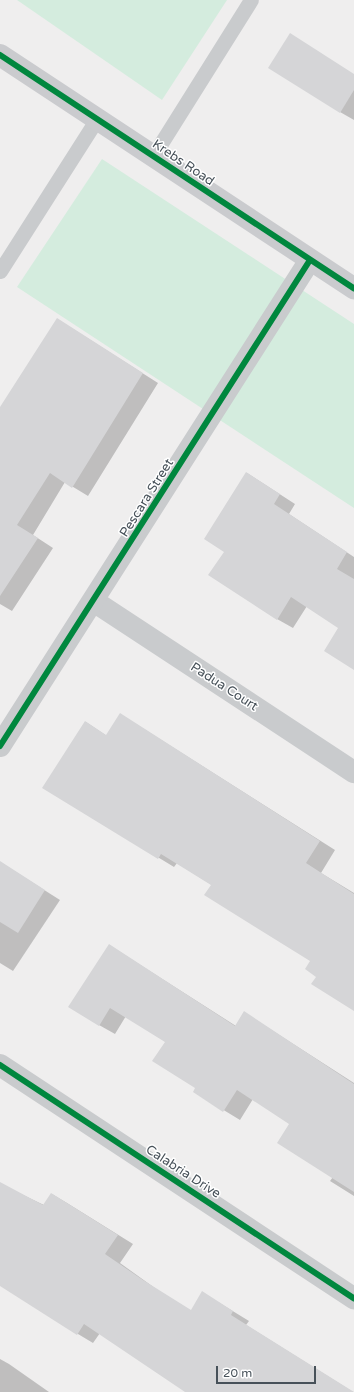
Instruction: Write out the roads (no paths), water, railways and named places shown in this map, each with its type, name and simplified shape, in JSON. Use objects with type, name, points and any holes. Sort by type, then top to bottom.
[{"type":"street","name":"Krebs Road","points":[[0,55],[354,288]]},
{"type":"street","name":"Pescara Street","points":[[0,746],[95,602],[310,260]]},
{"type":"street","name":"Padua Court","points":[[95,602],[354,772]]},
{"type":"street","name":"Calabria Drive","points":[[0,1066],[354,1298]]},
{"type":"lane","points":[[153,156],[251,0]]},
{"type":"lane","points":[[2,265],[97,119]]}]
